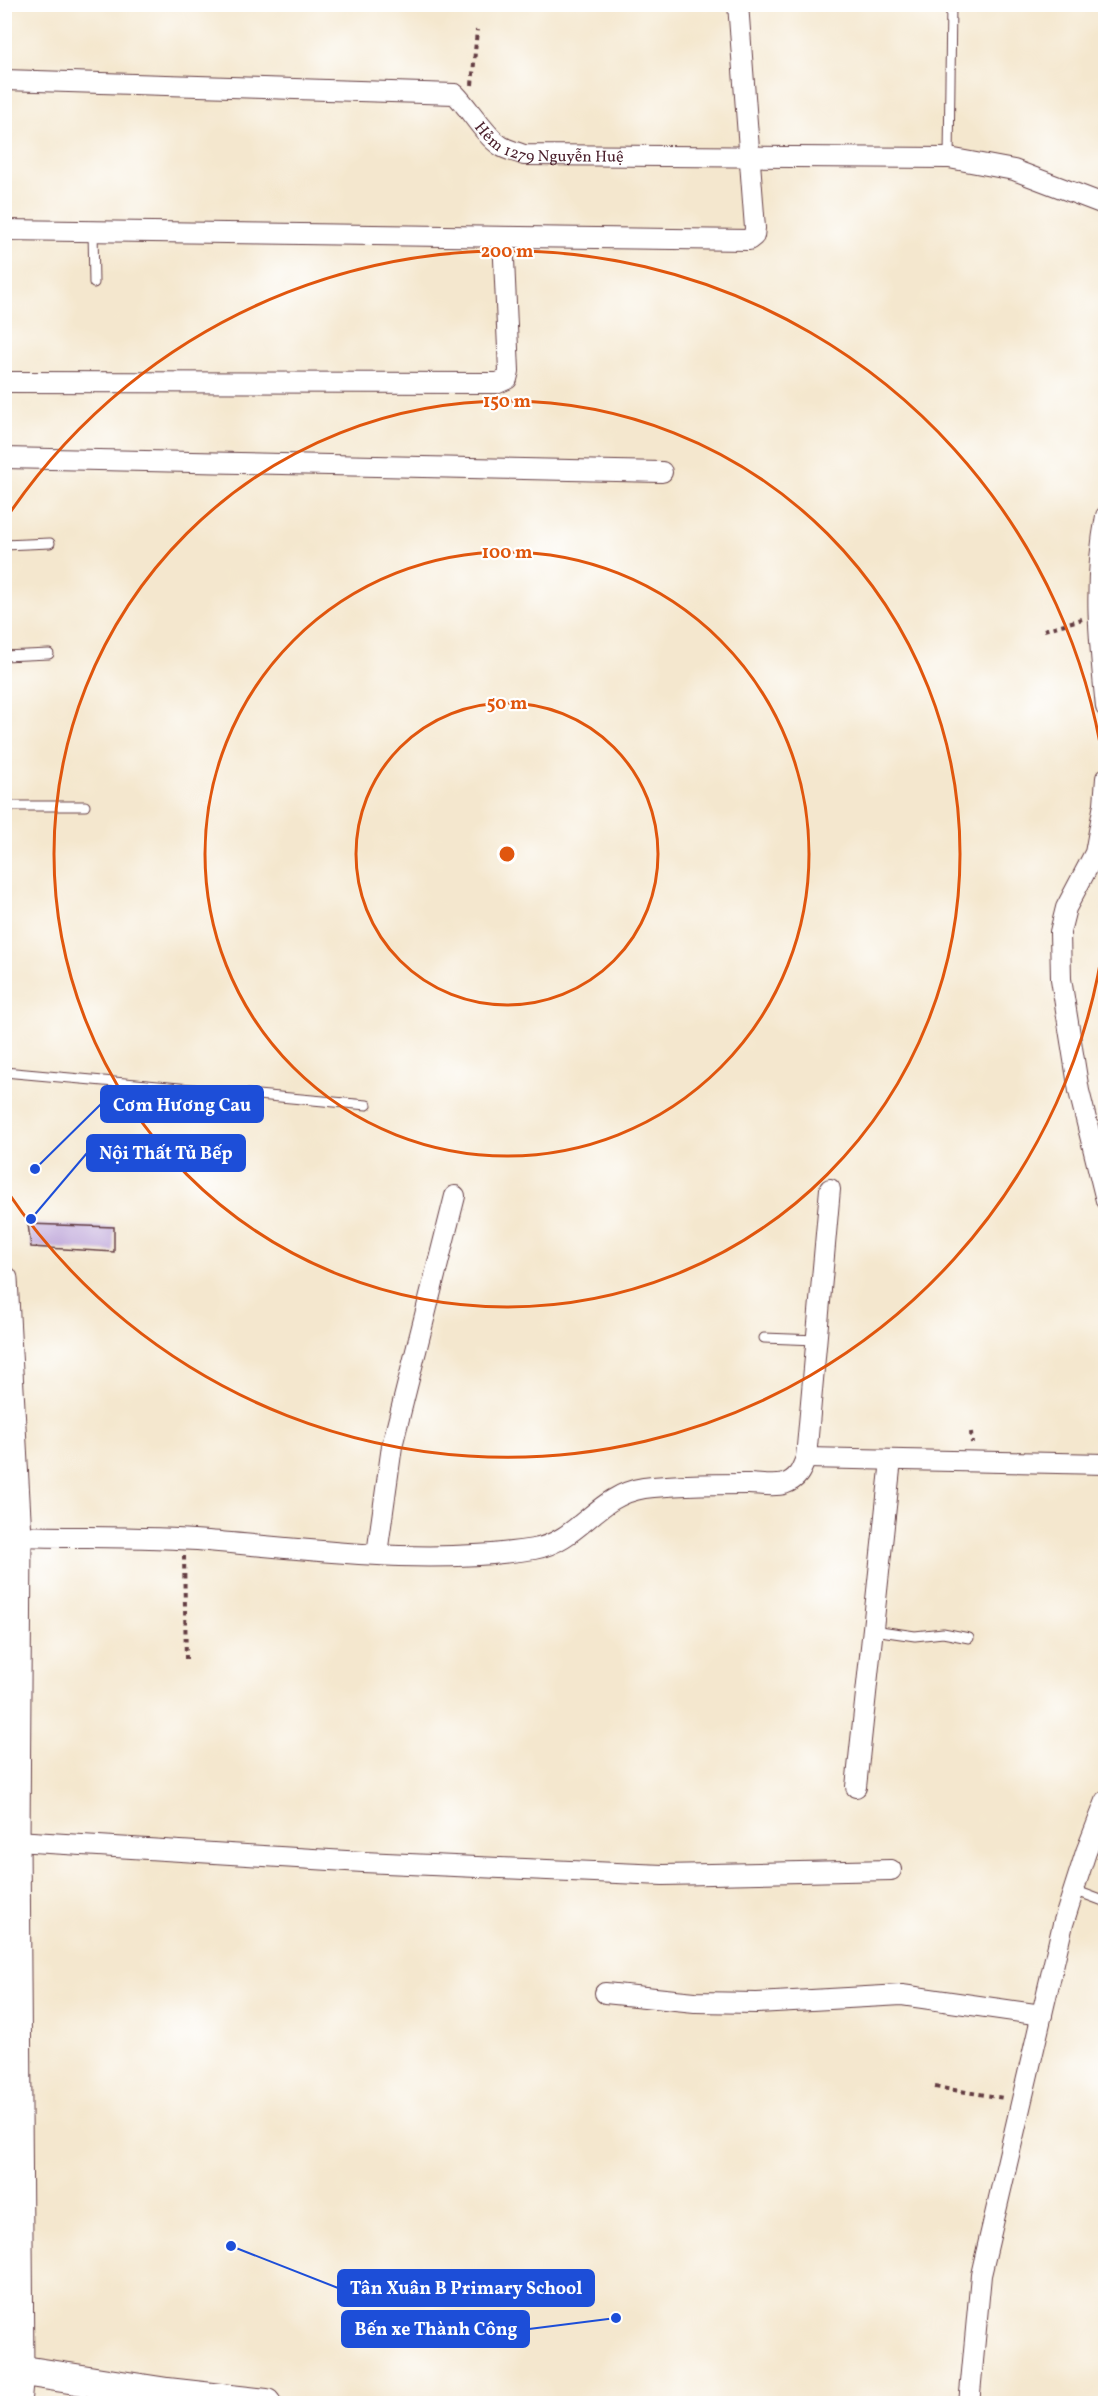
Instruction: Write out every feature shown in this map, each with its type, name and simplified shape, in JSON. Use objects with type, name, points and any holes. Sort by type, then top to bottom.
[{"type":"main road","points":[[13,2370],[167,2393],[266,2403]]},
{"type":"street","points":[[4,230],[749,240],[754,236],[755,228],[738,4]]},
{"type":"street","name":"Hẻm 1279 Nguyễn Huệ","points":[[4,80],[455,94],[470,110],[485,132],[501,147],[524,155],[949,158],[1014,170],[1106,206]]},
{"type":"street","points":[[4,382],[498,383],[507,379],[509,371],[503,237]]},
{"type":"street","points":[[4,458],[662,472]]},
{"type":"street","points":[[1106,516],[1096,586],[1106,706]]},
{"type":"street","points":[[1106,778],[1104,804],[1095,852],[1066,908],[1060,932],[1061,979],[1079,1091],[1106,1200]]},
{"type":"street","points":[[18,1536],[183,1540],[447,1557],[537,1548],[576,1530],[595,1510],[618,1496],[641,1489],[694,1485],[783,1485],[800,1476],[806,1458],[830,1189]]},
{"type":"street","points":[[377,1554],[392,1446],[455,1196]]},
{"type":"street","points":[[4,1279],[8,1419],[18,1536],[16,1840],[11,1998],[13,2370],[17,2403]]},
{"type":"street","points":[[806,1458],[1106,1464]]},
{"type":"street","points":[[856,1787],[891,1460]]},
{"type":"street","points":[[969,2403],[981,2275],[1063,1924],[1106,1801]]},
{"type":"street","points":[[16,1840],[363,1862],[663,1875],[891,1870]]},
{"type":"street","points":[[605,1993],[694,2002],[757,2003],[902,1995],[1042,2015]]},
{"type":"lane","points":[[949,158],[951,4]]},
{"type":"lane","points":[[93,231],[94,283]]},
{"type":"lane","points":[[4,545],[50,543]]},
{"type":"lane","points":[[4,656],[49,654]]},
{"type":"lane","points":[[4,806],[85,806]]},
{"type":"lane","points":[[4,1072],[367,1105]]},
{"type":"lane","points":[[764,1338],[817,1340]]},
{"type":"lane","points":[[873,1630],[915,1636],[943,1633],[969,1638]]},
{"type":"lane","points":[[1074,1890],[1106,1902]]},
{"type":"path","points":[[470,110],[477,30]]},
{"type":"path","points":[[1044,630],[1097,615]]},
{"type":"path","points":[[183,1540],[186,1659]]},
{"type":"path","points":[[935,2087],[1022,2101]]},
{"type":"building","points":[[28,1224],[114,1227],[114,1252],[31,1247]]},
{"type":"place","name":"Cơm Hương Cau","points":[[35,1169]]},
{"type":"place","name":"Nội Thất Tủ Bếp","points":[[31,1219]]},
{"type":"place","name":"Tân Xuân B Primary School","points":[[231,2246]]},
{"type":"place","name":"Bến xe Thành Công","points":[[616,2318]]}]
